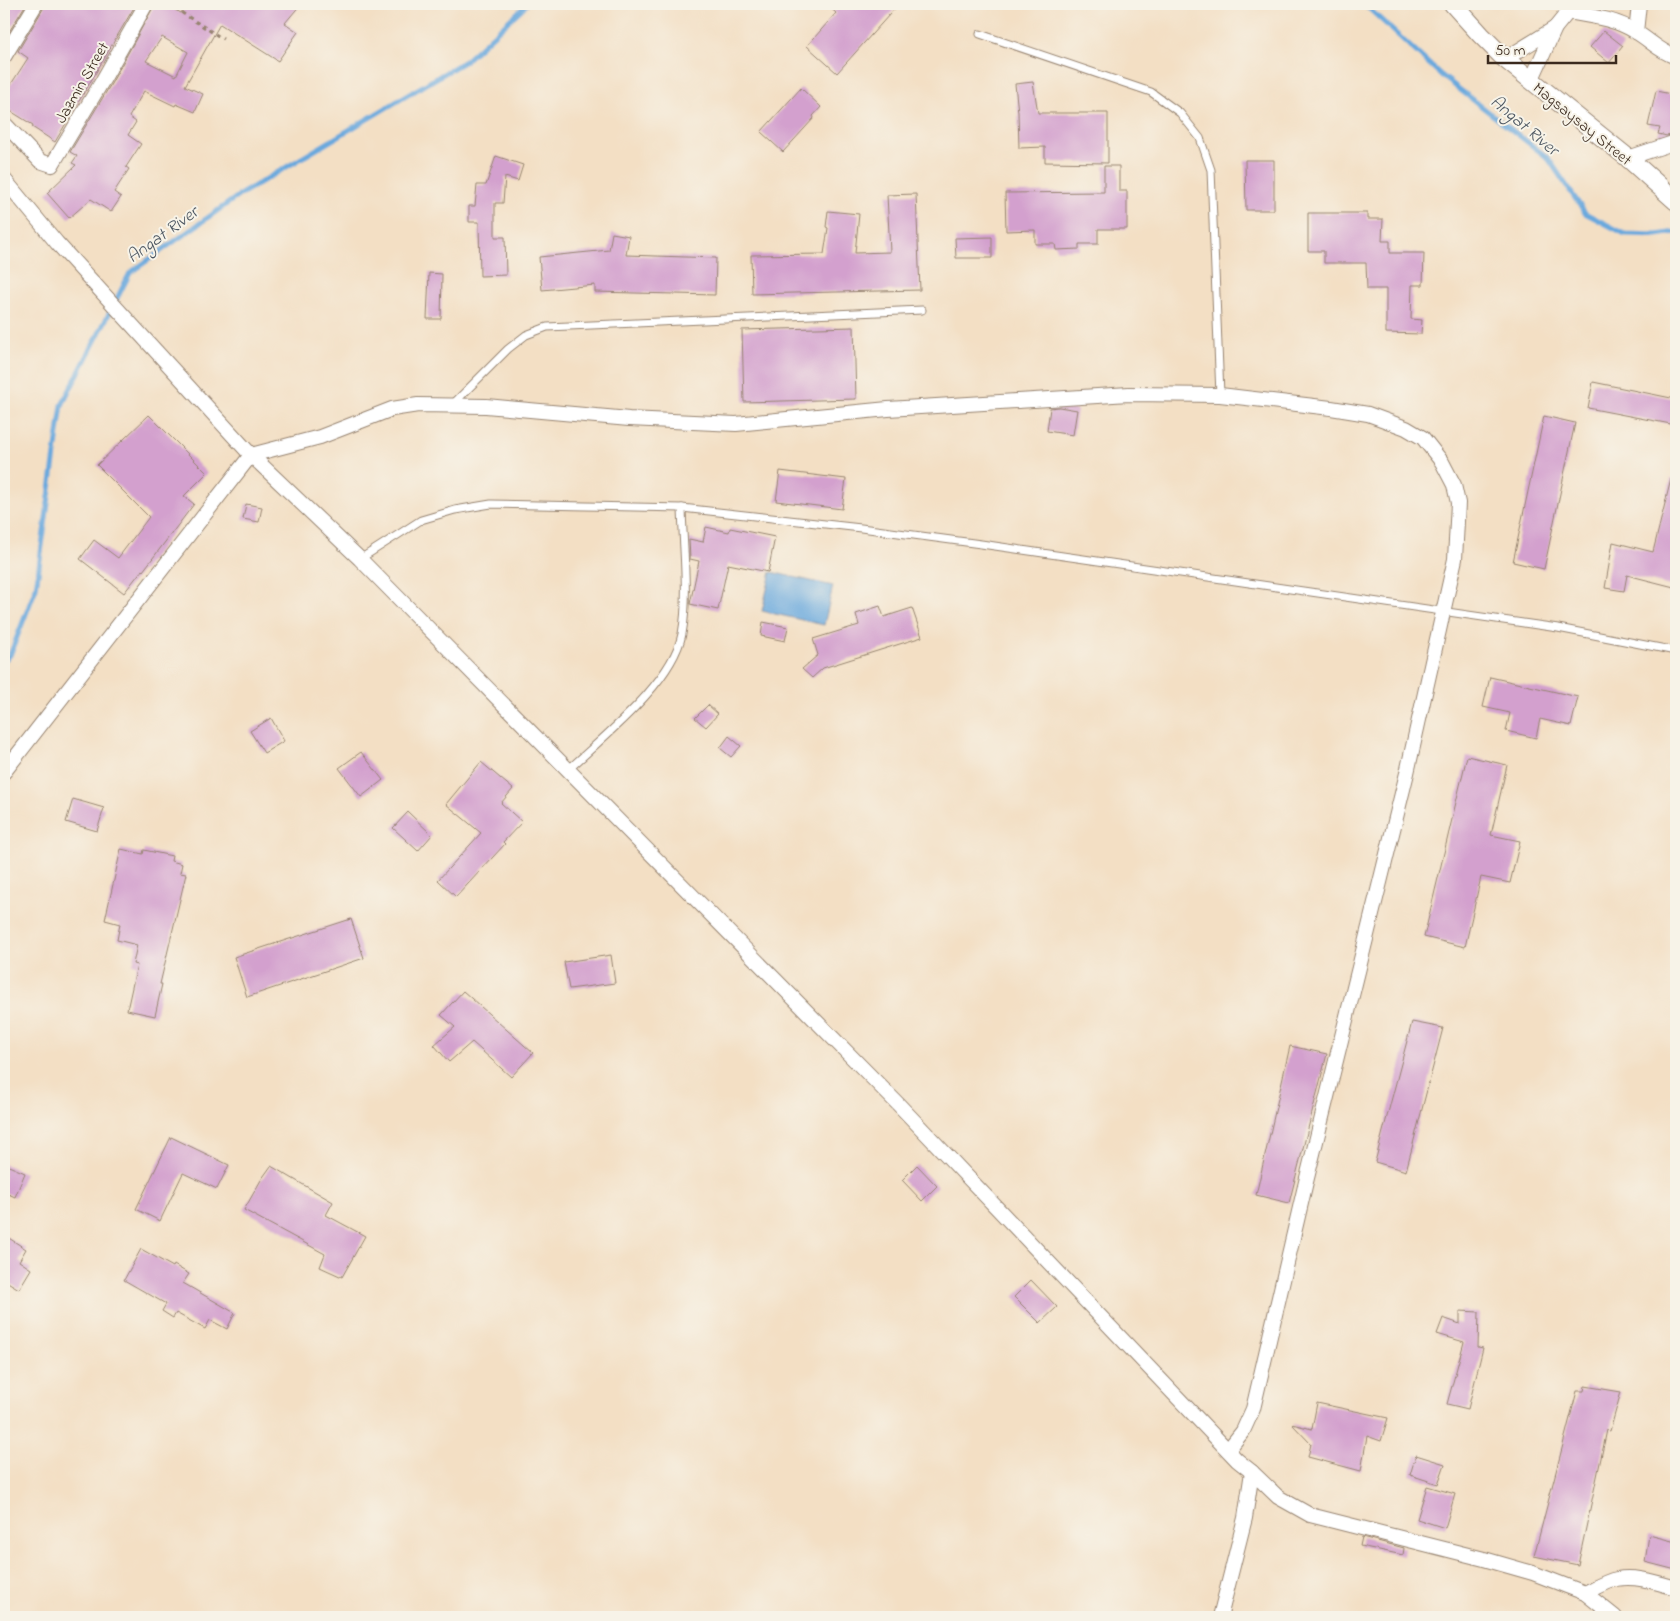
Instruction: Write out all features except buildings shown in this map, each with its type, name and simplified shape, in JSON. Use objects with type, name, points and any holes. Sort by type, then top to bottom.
[{"type":"street","points":[[4,57],[36,4]]},
{"type":"street","name":"Jazmin Street","points":[[4,122],[40,161],[52,165],[146,4]]},
{"type":"street","name":"Magsaysay Street","points":[[1454,4],[1505,59],[1628,158],[1674,199]]},
{"type":"street","points":[[1636,32],[1639,4]]},
{"type":"street","points":[[1531,81],[1556,28],[1569,8],[1636,32],[1659,50],[1676,57]]},
{"type":"street","points":[[1505,59],[1556,28]]},
{"type":"street","points":[[1628,158],[1676,142]]},
{"type":"street","points":[[4,179],[57,243],[251,455],[360,559],[899,1105],[1237,1460],[1278,1497],[1310,1515],[1533,1573],[1585,1594],[1615,1617]]},
{"type":"street","points":[[4,772],[251,455],[320,437],[392,409],[418,404],[453,405],[495,407],[629,420],[736,424],[888,409],[1129,394],[1220,396],[1331,408],[1368,414],[1406,428],[1423,438],[1442,462],[1454,485],[1458,503],[1455,558],[1407,773],[1305,1186],[1253,1409],[1242,1431],[1228,1450]]},
{"type":"street","points":[[1220,1617],[1244,1518],[1252,1472]]},
{"type":"street","points":[[1585,1594],[1601,1584],[1618,1578],[1632,1578],[1676,1588]]},
{"type":"lane","points":[[980,34],[1151,92],[1180,114],[1200,138],[1211,170],[1220,396]]},
{"type":"lane","points":[[453,405],[508,349],[526,335],[547,327],[922,310]]},
{"type":"lane","points":[[360,559],[421,520],[455,510],[491,504],[682,508],[861,528],[981,544],[1558,628],[1676,651]]},
{"type":"lane","points":[[568,770],[634,708],[671,661],[682,635],[685,601],[682,508]]},
{"type":"path","points":[[168,4],[223,39]]},
{"type":"water","points":[[771,572],[833,586],[824,625],[762,611]]},
{"type":"waterway","name":"Angat River","points":[[4,660],[10,655],[36,588],[62,405],[130,273],[241,194],[465,61],[527,4]]},
{"type":"waterway","name":"Angat River","points":[[1364,4],[1441,75],[1548,158],[1585,213],[1625,234],[1657,235],[1676,232]]}]
